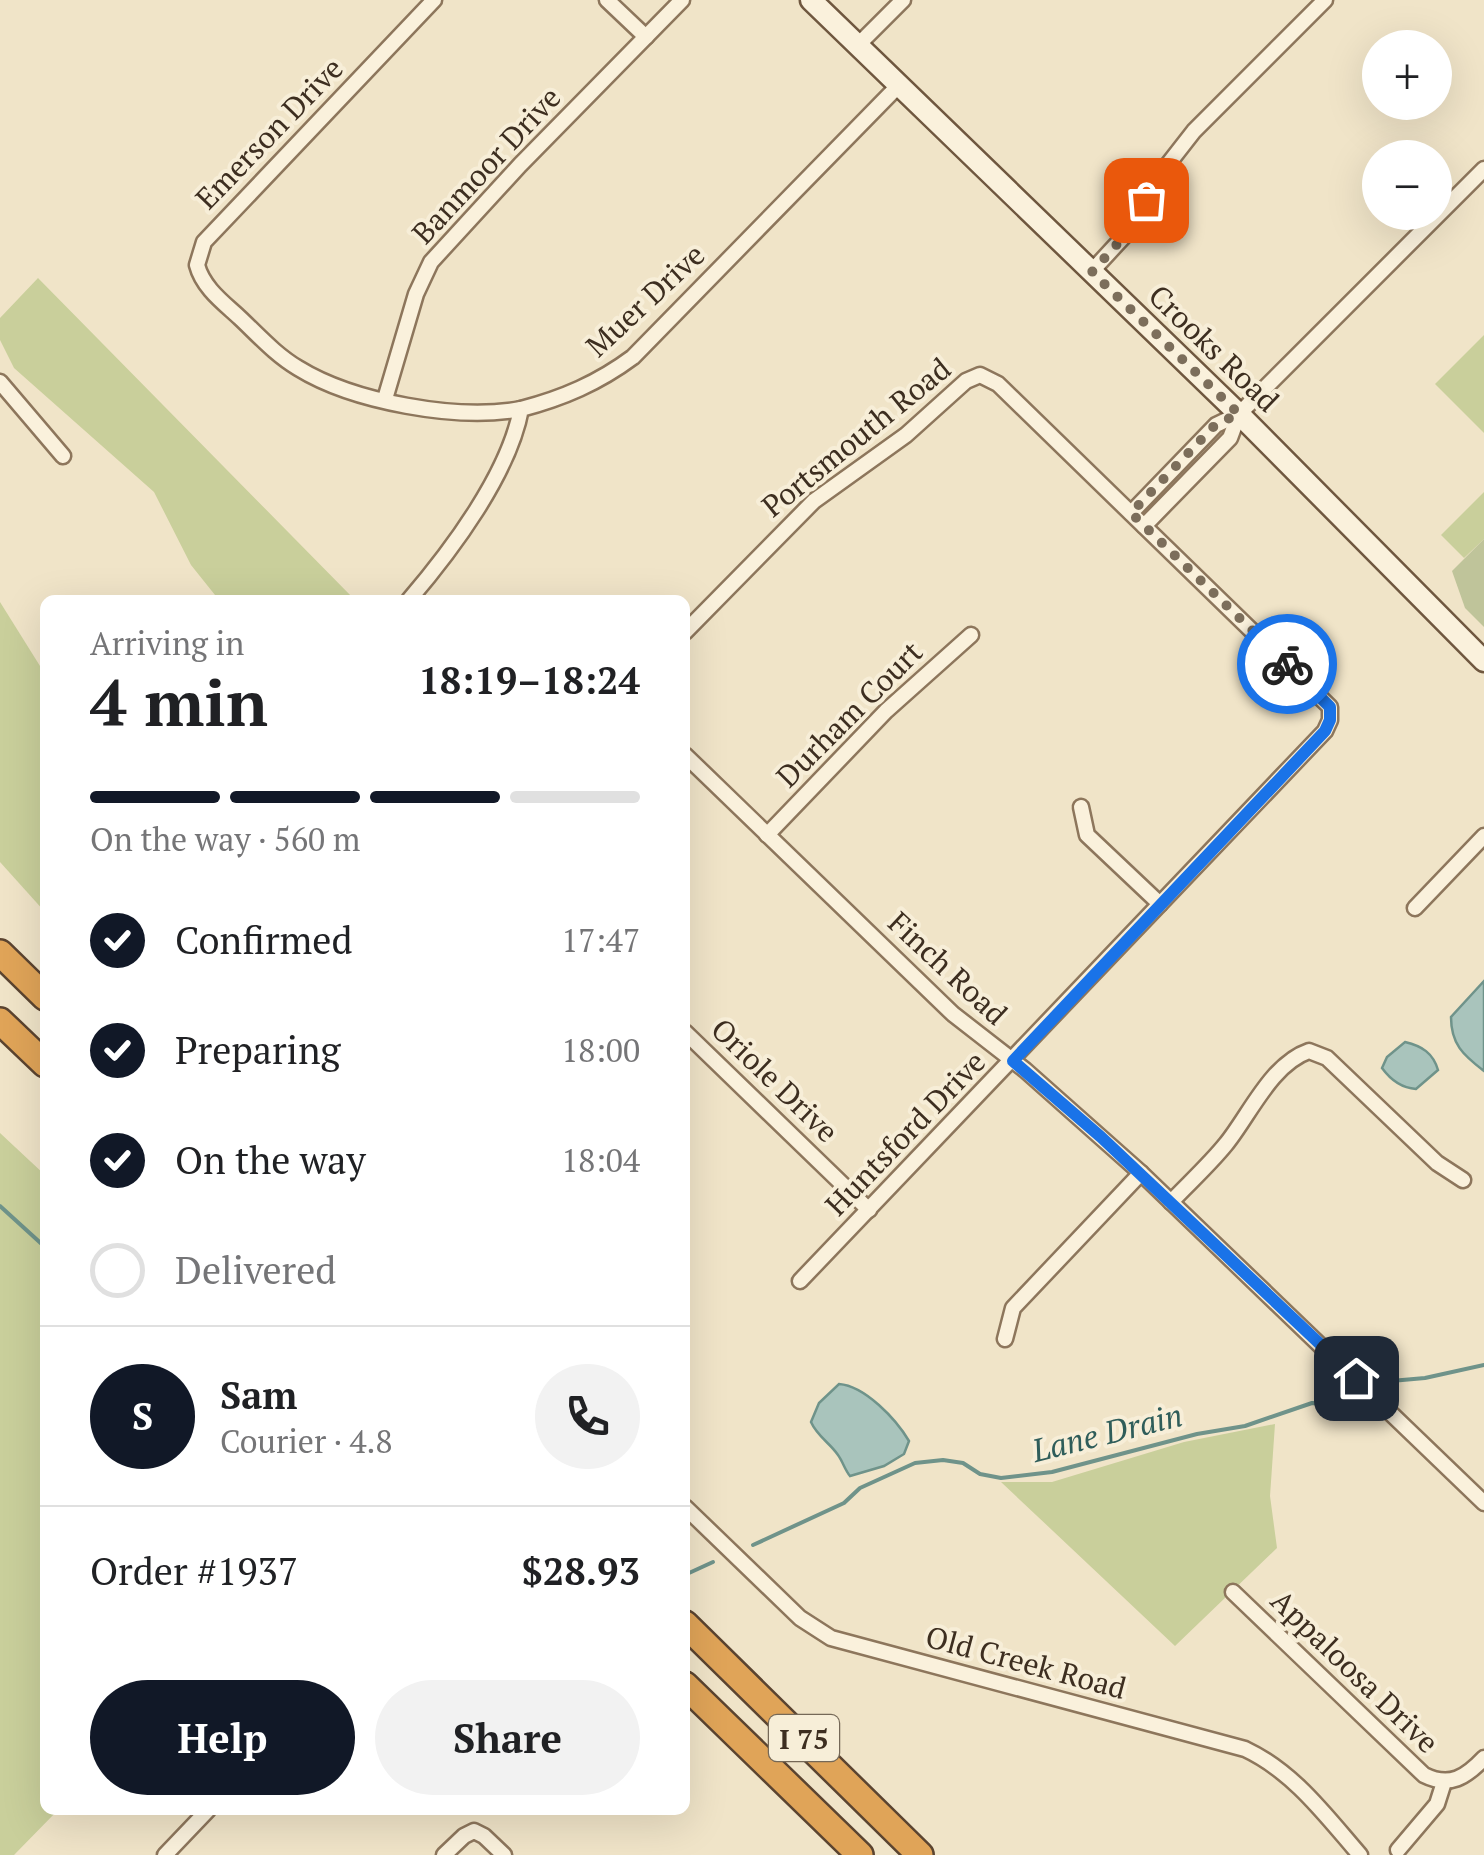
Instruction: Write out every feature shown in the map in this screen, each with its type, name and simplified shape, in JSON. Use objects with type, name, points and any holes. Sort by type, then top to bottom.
[{"type":"highway","points":[[0,953],[40,992]]},
{"type":"highway","points":[[0,1021],[40,1059]]},
{"type":"highway","name":"I 75","points":[[690,1629],[920,1855]]},
{"type":"highway","name":"I 75","points":[[690,1689],[860,1855]]},
{"type":"main road","name":"Crooks Road","points":[[811,0],[1239,414],[1484,661]]},
{"type":"street","name":"Emerson Drive","points":[[235,313],[199,273],[198,257],[204,242],[434,0]]},
{"type":"street","points":[[607,0],[646,38]]},
{"type":"street","name":"Banmoor Drive","points":[[385,400],[416,294],[431,262],[682,0]]},
{"type":"street","points":[[858,45],[903,0]]},
{"type":"street","points":[[1092,272],[1128,232],[1162,172],[1194,132],[1325,0]]},
{"type":"street","name":"Muer Drive","points":[[235,313],[304,372],[385,400],[444,411],[504,412],[556,400],[589,386],[632,357],[900,84]]},
{"type":"street","points":[[1239,414],[1230,438],[1144,526],[1131,513],[1216,424],[1239,414],[1484,169]]},
{"type":"street","name":"Portsmouth Road","points":[[690,627],[814,501],[906,435],[966,381],[980,375],[994,380],[1131,513]]},
{"type":"street","points":[[0,382],[63,456]]},
{"type":"street","points":[[414,595],[478,505],[512,439],[521,409]]},
{"type":"street","name":"Huntsford Drive","points":[[800,1281],[1325,731],[1331,714],[1326,701],[1144,526]]},
{"type":"street","name":"Durham Court","points":[[767,835],[886,711],[971,635]]},
{"type":"street","name":"Finch Road","points":[[690,760],[953,1014],[1013,1061],[1171,1202],[1484,1503]]},
{"type":"street","points":[[1081,807],[1087,835],[1160,904]]},
{"type":"street","points":[[1415,908],[1484,836]]},
{"type":"street","name":"Oriole Drive","points":[[690,1037],[869,1210]]},
{"type":"street","points":[[1171,1202],[1226,1144],[1255,1100],[1292,1060],[1309,1051],[1327,1058],[1437,1163],[1464,1180]]},
{"type":"street","points":[[1005,1338],[1014,1308],[1141,1174]]},
{"type":"street","name":"Old Creek Road","points":[[690,1512],[800,1618],[822,1634],[1245,1750],[1264,1758],[1290,1778],[1360,1855]]},
{"type":"street","name":"Appaloosa Drive","points":[[1233,1592],[1419,1771],[1444,1782]]},
{"type":"street","points":[[1398,1850],[1437,1804],[1444,1782],[1463,1777],[1484,1758]]},
{"type":"street","points":[[165,1855],[203,1815]]},
{"type":"street","points":[[444,1855],[474,1832],[504,1855]]},
{"type":"green space","points":[[38,278],[350,595],[215,595],[191,565],[154,492],[14,368],[0,340],[0,318]]},
{"type":"green space","points":[[1484,335],[1484,433],[1435,384]]},
{"type":"green space","points":[[1484,492],[1484,539],[1464,558],[1441,535]]},
{"type":"green space","points":[[1484,539],[1484,627],[1465,608],[1452,571]]},
{"type":"green space","points":[[0,602],[40,666],[40,906],[0,862]]},
{"type":"green space","points":[[0,1133],[40,1170],[40,1815],[53,1815],[14,1855],[0,1855]]},
{"type":"green space","points":[[1275,1424],[1270,1496],[1277,1548],[1175,1646],[1001,1482],[1052,1482],[1184,1442]]},
{"type":"water","points":[[1484,981],[1484,1071],[1460,1048],[1453,1035],[1451,1017]]},
{"type":"water","points":[[1405,1042],[1426,1051],[1438,1070],[1416,1089],[1397,1082],[1382,1068],[1387,1057]]},
{"type":"water","points":[[839,1384],[869,1397],[888,1414],[909,1441],[904,1454],[884,1466],[850,1476],[811,1422],[819,1403]]},
{"type":"waterway","name":"Lane Drain","points":[[0,1206],[40,1242]]},
{"type":"waterway","name":"Lane Drain","points":[[1373,1391],[1391,1381],[1484,1365]]},
{"type":"waterway","name":"Lane Drain","points":[[753,1545],[844,1503],[860,1488],[915,1463],[963,1463],[980,1474],[1001,1478],[1052,1472],[1197,1434],[1245,1426],[1312,1403],[1340,1404],[1364,1395]]},
{"type":"waterway","name":"Lane Drain","points":[[690,1573],[713,1562]]},
{"type":"way so far","points":[[1146,200],[1128,232],[1092,272],[1239,414],[1216,424],[1131,513],[1287,664]]},
{"type":"route","points":[[1287,664],[1330,707],[1325,731],[1013,1061],[1101,1137],[1356,1378]]}]
